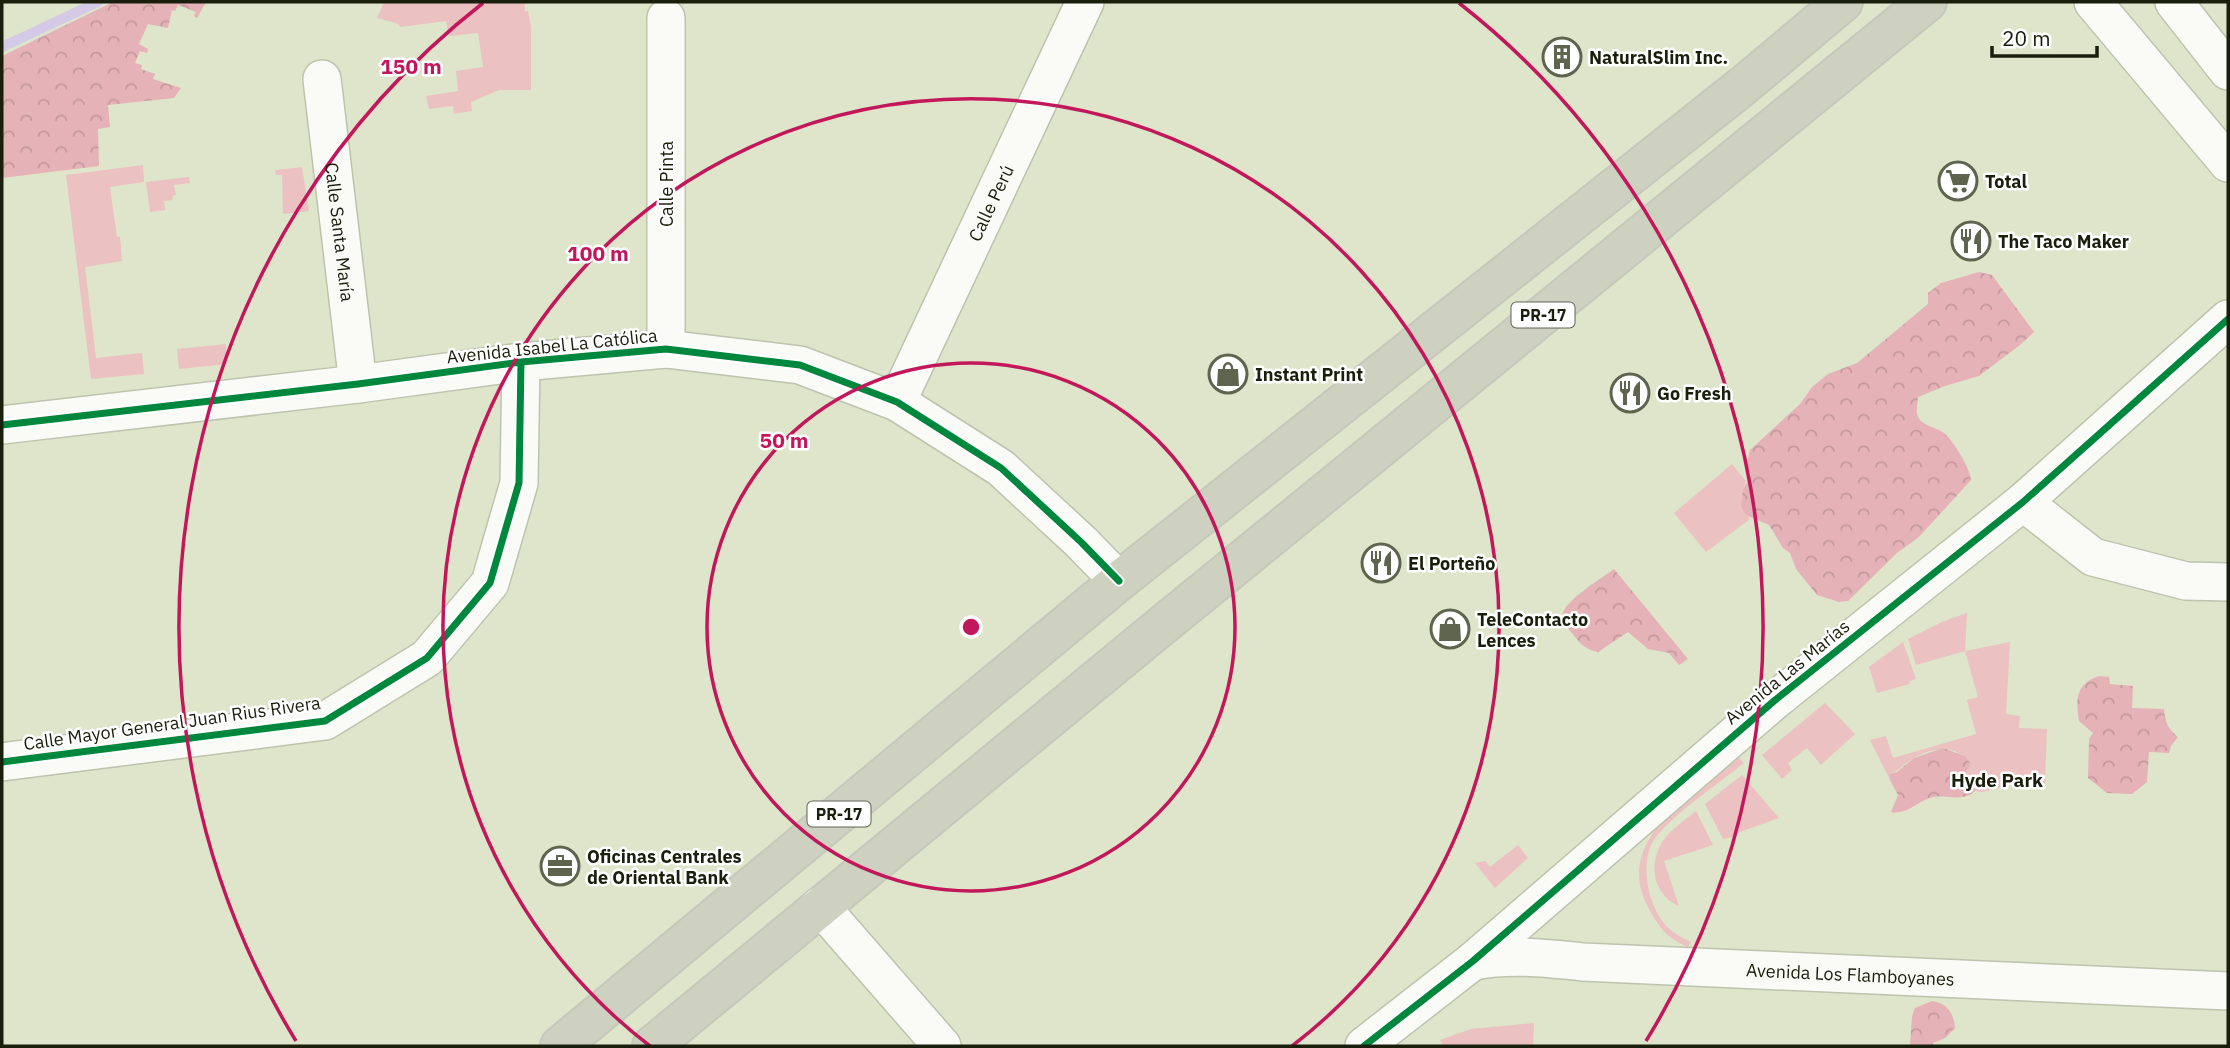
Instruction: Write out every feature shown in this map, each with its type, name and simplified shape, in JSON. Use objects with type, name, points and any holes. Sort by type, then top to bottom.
[{"type":"highway","points":[[1744,85],[1805,2]]},
{"type":"highway","name":"PR-17","points":[[559,1046],[1119,581],[1744,85],[1843,2]]},
{"type":"highway","name":"PR-17","points":[[652,1046],[1927,2]]},
{"type":"street","name":"Calle Perú","points":[[897,402],[1085,2]]},
{"type":"street","points":[[2093,2],[2228,163]]},
{"type":"street","points":[[2174,2],[2228,71]]},
{"type":"street","name":"Calle Pinta","points":[[666,19],[666,349]]},
{"type":"street","name":"Calle Santa María","points":[[322,79],[358,384]]},
{"type":"street","name":"Avenida Las Marías","points":[[1364,1046],[1473,961],[1774,701],[2023,502],[2228,319]]},
{"type":"street","name":"Avenida Isabel La Católica","points":[[2,425],[358,384],[521,362],[666,349],[800,365],[897,402],[1001,468],[1119,581]]},
{"type":"street","name":"Calle Mayor General Juan Rius Rivera","points":[[2,762],[326,720],[427,658],[490,583],[519,483],[521,362]]},
{"type":"street","points":[[2023,502],[2093,557],[2186,581],[2228,582]]},
{"type":"street","points":[[820,906],[942,1046]]},
{"type":"street","name":"Avenida Los Flamboyanes","points":[[1473,961],[1502,956],[1535,957],[1583,962],[2228,991]]},
{"type":"shaded area","points":[[384,2],[525,2],[525,11],[528,11],[531,27],[531,90],[499,90],[471,102],[472,111],[454,114],[453,106],[429,109],[426,96],[458,91],[456,71],[483,67],[478,33],[449,36],[446,21],[401,27],[377,18]]},
{"type":"shaded area","points":[[143,165],[144,182],[110,187],[122,261],[85,267],[96,358],[142,353],[144,374],[91,379],[66,175]]},
{"type":"shaded area","points":[[302,167],[309,211],[283,214],[282,175],[276,175],[275,170]]},
{"type":"shaded area","points":[[189,177],[190,183],[174,185],[176,195],[172,200],[164,201],[165,210],[150,212],[146,182]]},
{"type":"shaded area","points":[[226,344],[227,364],[179,369],[177,349]]},
{"type":"shaded area","points":[[1732,464],[1746,481],[1745,511],[1750,519],[1706,552],[1674,513]]},
{"type":"shaded area","points":[[1967,613],[1965,651],[1916,665],[1908,639]]},
{"type":"shaded area","points":[[1903,642],[1916,679],[1909,681],[1910,684],[1877,693],[1869,667]]},
{"type":"shaded area","points":[[2010,642],[2006,714],[2020,716],[2019,728],[2047,729],[2045,783],[1975,791],[1965,772],[1971,764],[1959,753],[1945,749],[1929,751],[1914,758],[1890,774],[1890,780],[1870,740],[1886,736],[1893,758],[1976,734],[1967,700],[1978,697],[1965,651]]},
{"type":"shaded area","points":[[1825,703],[1855,734],[1821,765],[1807,748],[1788,763],[1792,770],[1782,779],[1762,755]]},
{"type":"shaded area","points":[[1739,758],[1744,763],[1674,818],[1656,837],[1649,850],[1648,888],[1653,904],[1665,924],[1691,942],[1688,947],[1664,931],[1648,907],[1640,883],[1641,860],[1649,839],[1681,802]]},
{"type":"shaded area","points":[[1742,775],[1779,818],[1737,833],[1738,836],[1723,839],[1705,804]]},
{"type":"shaded area","points":[[1696,811],[1713,845],[1664,861],[1679,906],[1670,901],[1659,887],[1654,869],[1655,860],[1666,837]]},
{"type":"shaded area","points":[[1518,845],[1528,858],[1495,888],[1475,863],[1485,861],[1490,867]]},
{"type":"shaded area","points":[[1534,1023],[1533,1046],[1443,1046],[1440,1040],[1471,1029]]},
{"type":"green space","points":[[113,2],[206,2],[197,18],[194,16],[196,12],[178,5],[175,11],[172,10],[168,28],[148,24],[139,44],[148,49],[147,53],[140,51],[135,63],[142,65],[141,69],[155,74],[153,79],[181,88],[174,98],[108,105],[110,127],[98,129],[99,166],[2,178],[2,56]]},
{"type":"green space","points":[[1979,272],[1992,275],[2034,332],[1979,376],[1918,397],[1919,418],[1948,437],[1965,463],[1971,480],[1919,537],[1897,553],[1848,601],[1839,602],[1817,595],[1796,569],[1790,553],[1783,548],[1769,525],[1746,515],[1741,506],[1743,490],[1751,475],[1746,465],[1750,450],[1800,404],[1812,387],[1828,374],[1857,363],[1928,304],[1928,293],[1941,283]]},
{"type":"green space","points":[[1614,569],[1688,659],[1679,665],[1669,653],[1648,649],[1628,632],[1598,652],[1586,648],[1577,640],[1564,621],[1563,613],[1566,607]]},
{"type":"green space","points":[[2099,676],[2109,677],[2110,684],[2133,686],[2132,708],[2164,709],[2168,725],[2178,737],[2169,753],[2149,752],[2147,782],[2132,794],[2107,793],[2088,778],[2089,739],[2093,733],[2079,721],[2077,706],[2082,688]]},
{"type":"green space","points":[[1943,748],[1965,756],[1971,764],[1966,772],[1975,791],[1964,797],[1933,797],[1905,811],[1891,812],[1898,795],[1890,780],[1890,774],[1897,772],[1914,758]]},
{"type":"green space","points":[[1932,1001],[1949,1010],[1955,1028],[1945,1038],[1933,1043],[1933,1046],[1910,1046],[1915,1008]]},
{"type":"waterway","points":[[2,47],[98,2]]},
{"type":"cycle path","points":[[1364,1046],[1473,961],[1774,701],[2023,502],[2228,319]]},
{"type":"cycle path","points":[[2,425],[358,384],[521,362],[666,349],[800,365],[897,402],[1001,468],[1119,581]]},
{"type":"cycle path","points":[[2,762],[325,721],[427,658],[490,583],[519,483],[521,362]]},
{"type":"place","name":"NaturalSlim Inc.","points":[[1562,57]]},
{"type":"place","name":"Total","points":[[1958,181]]},
{"type":"place","name":"The Taco Maker","points":[[1971,241]]},
{"type":"place","name":"Instant Print","points":[[1228,374]]},
{"type":"place","name":"Go Fresh","points":[[1630,393]]},
{"type":"place","name":"El Porteño","points":[[1381,563]]},
{"type":"place","name":"TeleContacto Lences","points":[[1450,629]]},
{"type":"place","name":"Oficinas Centrales de Oriental Bank","points":[[560,866]]},
{"type":"district","name":"Hyde Park","points":[[1997,780]]}]
